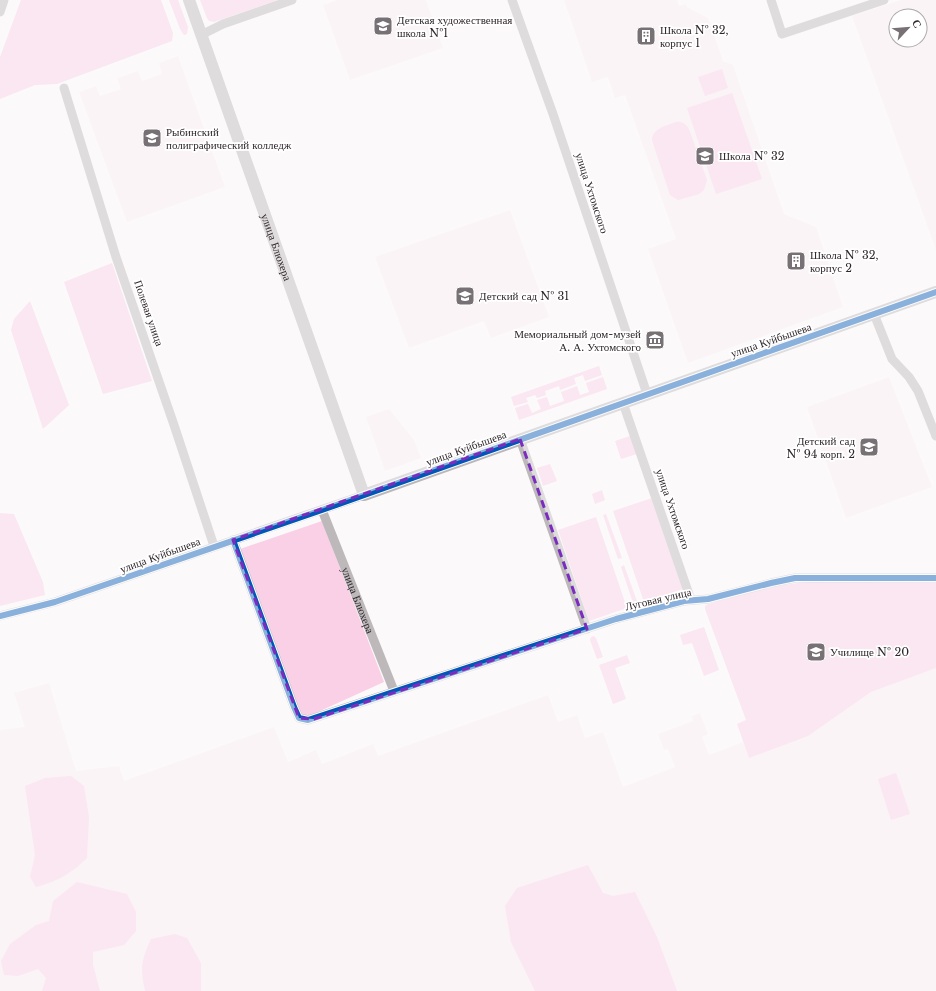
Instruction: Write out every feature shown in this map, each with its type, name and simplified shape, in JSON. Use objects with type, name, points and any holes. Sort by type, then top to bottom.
[{"type":"street","points":[[0,12],[4,0]]},
{"type":"street","name":"улица Блюхера","points":[[189,0],[272,230],[364,495]]},
{"type":"street","points":[[201,34],[223,24],[292,0]]},
{"type":"street","name":"улица Ухтомского","points":[[512,0],[555,120],[647,394]]},
{"type":"street","points":[[771,0],[782,34],[884,0]]},
{"type":"street","name":"Полевая улица","points":[[64,88],[116,256],[214,546]]},
{"type":"street","name":"улица Куйбышева","points":[[0,616],[55,602],[322,510],[936,292]]},
{"type":"street","points":[[874,314],[892,359],[909,377],[918,391],[936,436]]},
{"type":"street","name":"улица Ухтомского","points":[[623,403],[692,600]]},
{"type":"street","points":[[520,439],[587,629]]},
{"type":"street","name":"улица Блюхера","points":[[322,510],[394,691]]},
{"type":"street","name":"Луговая улица","points":[[233,540],[294,707],[300,718],[308,720],[630,615],[692,600],[708,599],[795,578],[936,578]]},
{"type":"highlighted area","points":[[520,439],[587,629],[314,719],[299,718],[233,540]]},
{"type":"shaded area","points":[[21,0],[161,0],[173,33],[172,41],[57,84],[35,85],[0,99],[0,57]]},
{"type":"shaded area","points":[[169,0],[178,0],[188,27],[187,34],[184,35],[180,29]]},
{"type":"shaded area","points":[[200,0],[278,0],[214,22],[209,21],[207,18]]},
{"type":"shaded area","name":"Детская художественная школа №1","points":[[337,0],[426,0],[443,48],[350,80],[323,5]]},
{"type":"shaded area","name":"Школа № 32","points":[[564,0],[677,0],[679,6],[686,4],[687,7],[708,18],[723,61],[733,65],[784,214],[816,227],[843,307],[688,363],[648,249],[676,239],[625,95],[615,98],[608,77],[592,82]]},
{"type":"shaded area","points":[[901,0],[936,0],[936,250],[852,16]]},
{"type":"shaded area","name":"Рыбинский полиграфический колледж","points":[[178,56],[225,187],[127,222],[79,92],[96,86],[100,96],[121,89],[117,78],[138,71],[142,81],[162,74],[159,63]]},
{"type":"shaded area","points":[[722,69],[728,88],[705,96],[698,77]]},
{"type":"shaded area","points":[[732,93],[762,179],[716,194],[687,108]]},
{"type":"shaded area","points":[[676,122],[684,123],[689,129],[707,180],[704,190],[699,194],[678,200],[670,195],[652,140],[657,130]]},
{"type":"shaded area","name":"Детский сад № 31","points":[[510,210],[549,317],[491,338],[484,321],[409,348],[375,257]]},
{"type":"shaded area","points":[[112,263],[152,381],[103,394],[64,282]]},
{"type":"shaded area","points":[[30,301],[69,405],[43,429],[11,330],[14,319]]},
{"type":"shaded area","points":[[599,366],[602,375],[585,381],[583,375],[574,378],[576,384],[560,390],[559,386],[545,391],[546,395],[537,398],[535,395],[526,398],[528,402],[514,406],[511,397]]},
{"type":"shaded area","points":[[603,377],[607,389],[519,420],[515,408],[528,404],[532,413],[541,409],[537,400],[547,397],[550,406],[564,401],[561,392],[577,386],[580,395],[589,392],[586,383]]},
{"type":"shaded area","name":"Детский сад № 94 корп. 2","points":[[889,377],[932,487],[846,518],[807,407]]},
{"type":"shaded area","points":[[389,409],[414,440],[421,458],[385,471],[366,417]]},
{"type":"shaded area","points":[[630,436],[637,454],[621,459],[615,441]]},
{"type":"shaded area","points":[[550,464],[557,481],[543,486],[537,468]]},
{"type":"shaded area","points":[[602,490],[605,500],[595,504],[592,494]]},
{"type":"shaded area","points":[[652,498],[683,589],[644,602],[613,511]]},
{"type":"shaded area","points":[[0,513],[14,514],[43,582],[45,595],[0,606]]},
{"type":"shaded area","points":[[606,514],[622,558],[618,559],[603,515]]},
{"type":"shaded area","points":[[596,517],[627,608],[589,621],[558,530]]},
{"type":"shaded area","points":[[322,521],[384,682],[309,716],[302,714],[300,711],[240,549]]},
{"type":"shaded area","points":[[624,565],[638,604],[634,606],[621,567]]},
{"type":"shaded area","points":[[810,582],[936,583],[936,668],[871,692],[808,736],[749,758],[737,724],[746,720],[705,606],[771,587]]},
{"type":"shaded area","points":[[704,627],[719,670],[704,676],[692,643],[683,645],[680,635]]},
{"type":"shaded area","points":[[594,636],[603,657],[597,659],[590,640],[591,637]]},
{"type":"shaded area","points":[[627,655],[630,663],[615,668],[626,699],[613,704],[599,665]]},
{"type":"shaded area","points":[[936,668],[936,991],[0,991],[0,730],[25,727],[14,693],[49,683],[76,771],[119,766],[124,781],[274,727],[288,762],[316,750],[322,764],[373,744],[378,756],[548,695],[558,722],[577,715],[585,738],[603,732],[623,787],[675,767],[668,749],[664,750],[658,734],[693,721],[692,716],[700,713],[708,734],[702,737],[709,755],[743,742],[749,758],[808,736],[871,692]]},
{"type":"shaded area","points":[[896,773],[910,814],[891,820],[878,779]]},
{"type":"shaded area","points":[[71,776],[84,786],[89,817],[87,858],[75,869],[64,876],[36,887],[30,877],[35,855],[25,786],[45,778]]},
{"type":"shaded area","points":[[588,865],[603,893],[613,896],[635,892],[657,937],[677,991],[535,991],[511,942],[505,906],[517,888]]},
{"type":"shaded area","points":[[77,882],[127,894],[136,912],[136,931],[124,945],[93,952],[93,965],[100,991],[42,991],[46,978],[38,969],[18,976],[4,975],[1,961],[10,944],[36,925],[49,921],[53,901]]},
{"type":"shaded area","points":[[175,934],[187,938],[201,963],[201,991],[145,991],[142,976],[142,964],[151,939]]},
{"type":"cycle path","points":[[0,616],[55,602],[322,510],[936,292]]},
{"type":"cycle path","points":[[233,540],[294,707],[299,718],[308,720],[616,619],[684,601],[708,599],[795,578],[936,578]]},
{"type":"place","name":"Детская художественная школа №1","points":[[383,26]]},
{"type":"place","name":"Школа № 32, корпус 1","points":[[646,36]]},
{"type":"place","name":"Рыбинский полиграфический колледж","points":[[152,138]]},
{"type":"place","name":"Школа № 32","points":[[705,156]]},
{"type":"place","name":"Школа № 32, корпус 2","points":[[796,261]]},
{"type":"place","name":"Детский сад № 31","points":[[465,296]]},
{"type":"place","name":"Мемориальный дом-музей А. А. Ухтомского","points":[[655,340]]},
{"type":"place","name":"Детский сад № 94 корп. 2","points":[[869,447]]},
{"type":"place","name":"Училище № 20","points":[[816,652]]}]
